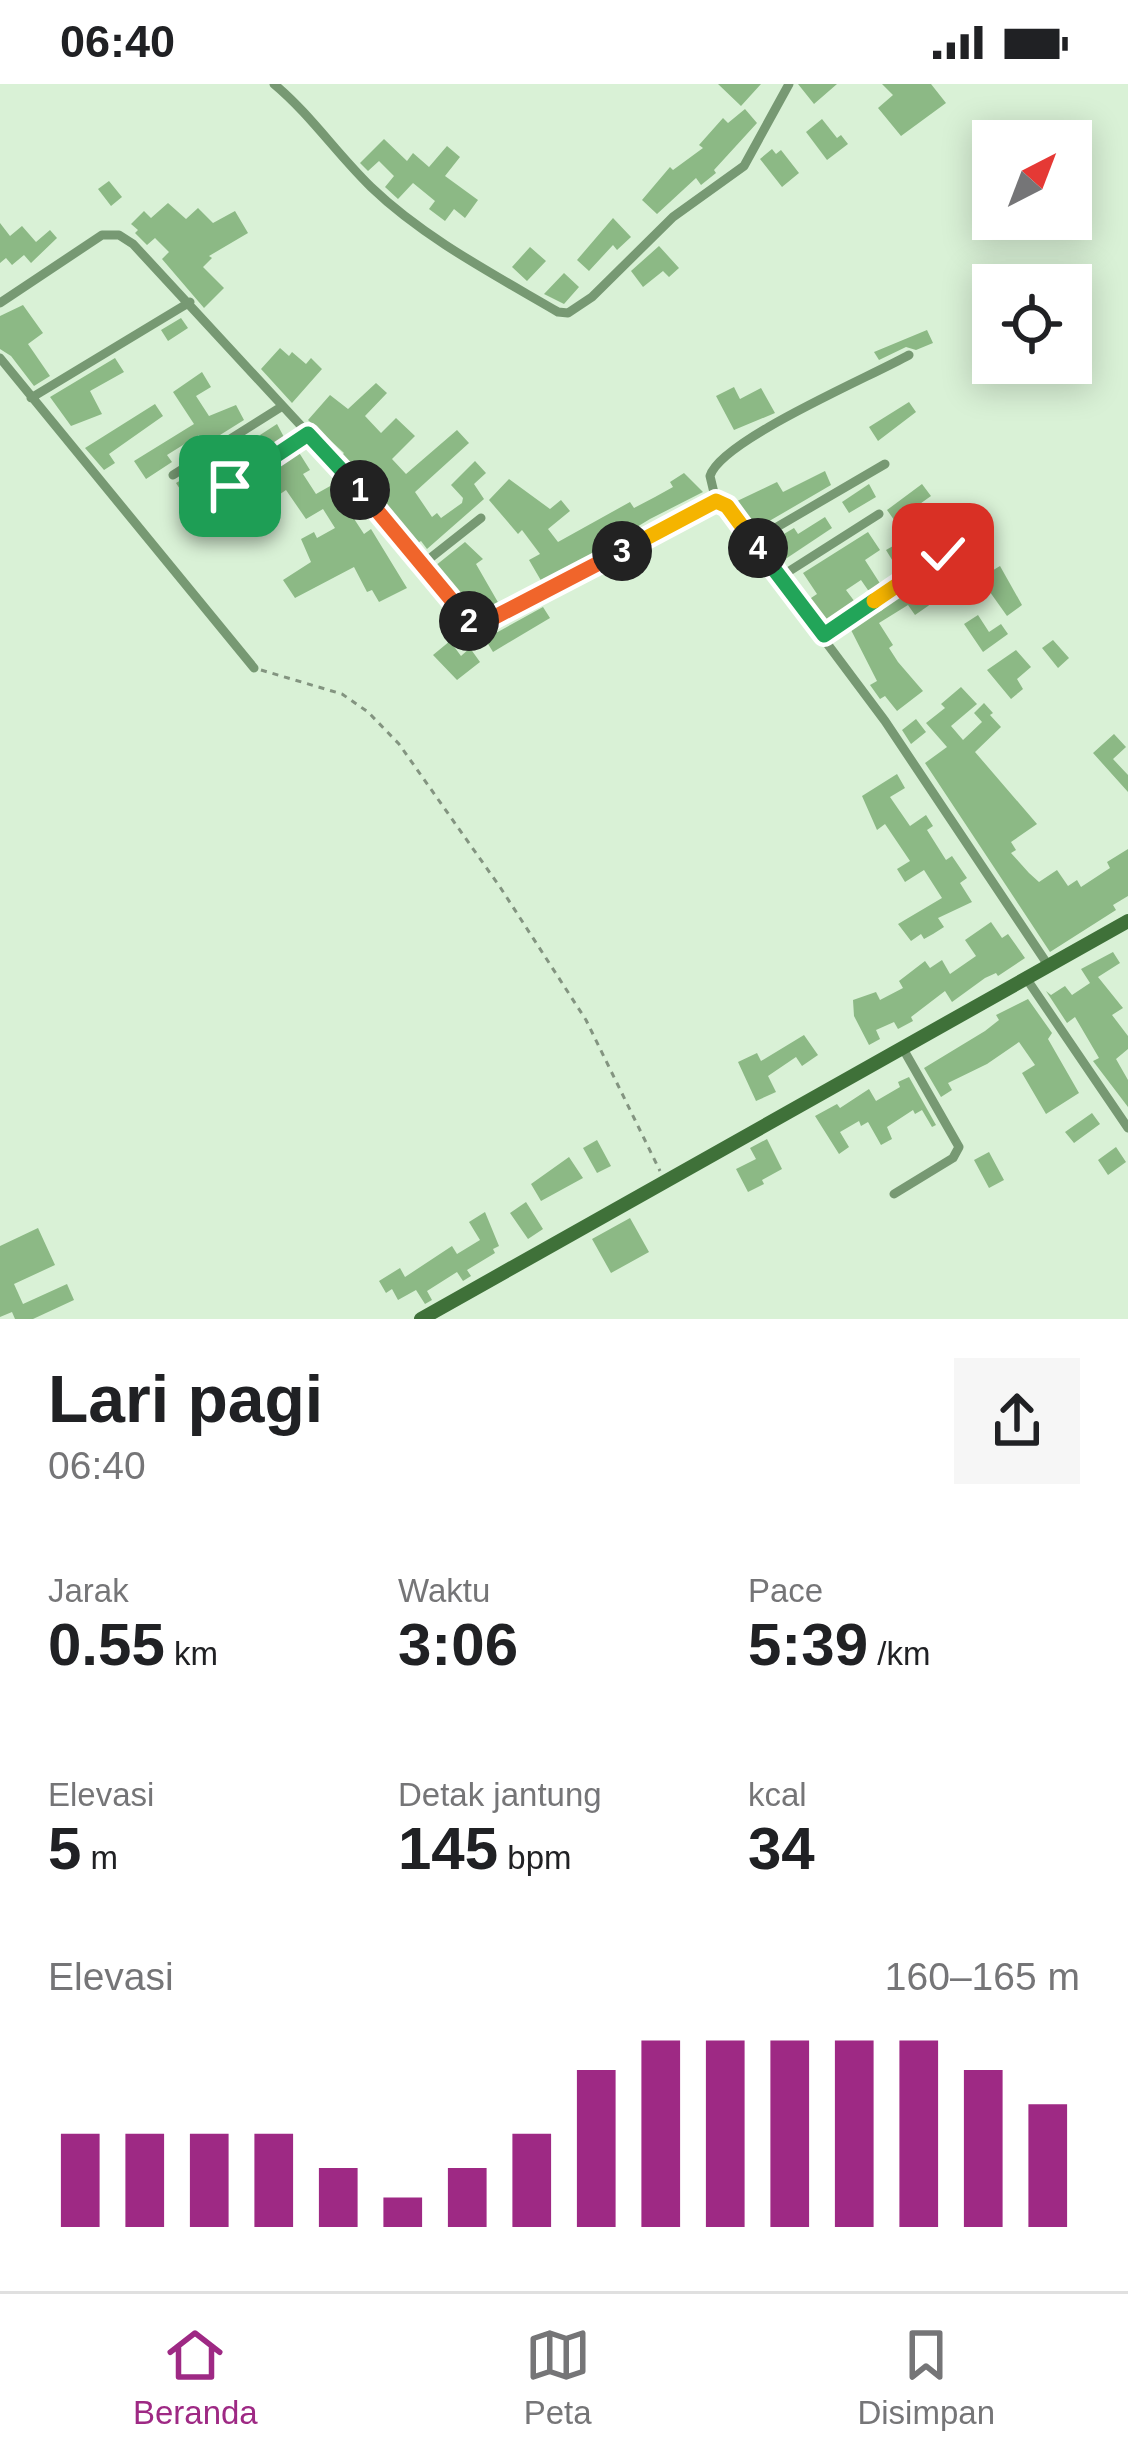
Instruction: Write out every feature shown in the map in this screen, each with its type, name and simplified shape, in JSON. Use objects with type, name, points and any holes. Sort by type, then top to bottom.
[{"type":"main road","points":[[421,1319],[1128,921]]},
{"type":"street","points":[[274,84],[372,188],[403,214],[489,272],[558,312],[568,313],[592,297],[673,217],[744,166],[789,84]]},
{"type":"street","points":[[0,303],[102,236],[112,233],[133,244],[424,563],[471,623],[493,618],[716,501]]},
{"type":"street","points":[[31,398],[190,302]]},
{"type":"street","points":[[716,501],[710,476],[723,458],[777,422],[909,356]]},
{"type":"street","points":[[0,358],[254,668]]},
{"type":"street","points":[[173,475],[281,407]]},
{"type":"street","points":[[205,456],[224,484],[234,485],[308,434]]},
{"type":"street","points":[[753,541],[885,464]]},
{"type":"street","points":[[716,501],[727,506],[824,635],[1048,964]]},
{"type":"street","points":[[781,577],[880,514]]},
{"type":"street","points":[[424,563],[481,518]]},
{"type":"street","points":[[824,635],[943,554]]},
{"type":"street","points":[[1025,978],[1128,1128]]},
{"type":"street","points":[[894,1194],[953,1158],[959,1147],[902,1047]]},
{"type":"path","points":[[254,668],[342,694],[368,712],[399,744],[586,1020],[665,1180]]},
{"type":"building","points":[[718,84],[761,84],[741,106]]},
{"type":"building","points":[[798,84],[837,84],[814,104]]},
{"type":"building","points":[[882,84],[931,84],[946,103],[901,136],[878,108],[893,95]]},
{"type":"building","points":[[745,109],[757,123],[716,173],[701,185],[696,178],[657,214],[642,200],[670,167],[673,170],[703,148],[699,145],[723,118],[728,123]]},
{"type":"building","points":[[822,119],[848,144],[827,160],[806,132]]},
{"type":"building","points":[[384,139],[407,161],[413,153],[429,167],[447,146],[460,157],[445,176],[478,200],[465,218],[454,209],[445,221],[429,209],[435,201],[413,183],[398,199],[385,187],[394,176],[379,161],[368,171],[360,163]]},
{"type":"building","points":[[772,149],[776,154],[781,150],[799,173],[782,187],[760,159]]},
{"type":"building","points":[[109,181],[122,197],[111,206],[98,189]]},
{"type":"building","points":[[168,203],[186,219],[198,208],[213,223],[235,211],[248,233],[209,256],[203,267],[224,288],[204,308],[162,259],[169,252],[155,238],[147,245],[131,224],[144,211],[151,218]]},
{"type":"building","points":[[613,218],[631,237],[617,250],[613,245],[589,271],[577,260]]},
{"type":"building","points":[[0,223],[10,236],[22,226],[36,242],[50,230],[57,238],[31,263],[24,255],[12,265],[6,258],[0,263]]},
{"type":"building","points":[[659,246],[679,268],[669,277],[663,271],[643,287],[631,271]]},
{"type":"building","points":[[530,247],[546,261],[527,281],[512,267]]},
{"type":"building","points":[[564,273],[579,287],[564,304],[544,294]]},
{"type":"building","points":[[23,305],[43,333],[28,344],[50,376],[34,386],[0,349],[0,316]]},
{"type":"building","points":[[181,318],[188,328],[168,341],[161,330]]},
{"type":"building","points":[[927,330],[933,343],[916,350],[906,347],[879,360],[874,352]]},
{"type":"building","points":[[280,348],[306,364],[311,358],[322,369],[292,403],[261,369]]},
{"type":"building","points":[[115,358],[124,372],[90,391],[102,414],[71,426],[50,397]]},
{"type":"building","points":[[202,372],[211,387],[196,396],[209,416],[236,405],[244,420],[204,445],[199,435],[167,455],[172,462],[146,479],[134,461],[194,424],[173,392]]},
{"type":"building","points":[[376,383],[387,393],[365,416],[381,433],[396,418],[415,436],[392,459],[406,474],[457,430],[469,443],[415,492],[432,517],[437,513],[441,518],[462,503],[451,485],[475,461],[486,473],[474,484],[484,499],[427,549],[421,541],[416,544],[378,498],[390,488],[375,472],[366,481],[308,420],[330,395],[348,409]]},
{"type":"building","points":[[734,387],[740,399],[761,388],[775,413],[734,430],[716,396]]},
{"type":"building","points":[[909,402],[916,412],[878,441],[869,427]]},
{"type":"building","points":[[155,404],[163,416],[109,454],[115,463],[104,470],[85,448]]},
{"type":"building","points":[[277,424],[285,439],[229,476],[219,462]]},
{"type":"building","points":[[298,451],[310,470],[303,474],[316,494],[332,485],[364,534],[371,529],[407,588],[379,602],[372,590],[367,592],[354,567],[295,598],[283,580],[311,562],[301,539],[314,532],[317,538],[335,528],[323,509],[306,519],[286,490],[254,512],[236,493]]},
{"type":"building","points":[[202,468],[216,490],[223,508],[217,512],[224,523],[202,535],[176,483]]},
{"type":"building","points":[[825,471],[831,485],[754,530],[733,503],[777,482],[783,492]]},
{"type":"building","points":[[684,473],[703,492],[543,584],[529,560],[540,554],[489,500],[509,479],[550,509],[561,500],[570,511],[548,529],[558,542],[630,502],[634,508],[655,497],[673,487],[670,482]]},
{"type":"building","points":[[869,484],[876,497],[849,513],[842,502]]},
{"type":"building","points":[[922,484],[931,496],[910,511],[925,530],[961,505],[977,527],[964,536],[956,526],[931,543],[935,549],[919,559],[913,551],[894,563],[886,550],[907,538],[887,510]]},
{"type":"building","points":[[825,517],[832,528],[781,562],[767,544],[794,528],[798,534]]},
{"type":"building","points":[[868,532],[880,550],[865,560],[881,585],[870,593],[861,580],[846,590],[855,602],[824,623],[808,600],[817,594],[803,573]]},
{"type":"building","points":[[465,542],[483,559],[476,564],[499,604],[474,613],[435,566]]},
{"type":"building","points":[[1000,566],[1022,605],[1007,616],[980,578]]},
{"type":"building","points":[[934,578],[944,592],[928,606],[915,615],[908,605],[879,623],[898,662],[923,691],[897,711],[870,685],[877,681],[850,628],[913,585],[917,590]]},
{"type":"building","points":[[543,607],[550,618],[493,652],[485,639]]},
{"type":"building","points":[[978,615],[989,632],[1001,624],[1008,634],[983,652],[964,624]]},
{"type":"building","points":[[1053,640],[1069,658],[1058,668],[1042,648]]},
{"type":"building","points":[[450,641],[461,656],[470,648],[480,662],[457,680],[433,655]]},
{"type":"building","points":[[1016,650],[1031,667],[1017,679],[1023,689],[1011,699],[987,670]]},
{"type":"building","points":[[961,687],[977,704],[951,726],[963,740],[982,722],[974,713],[984,703],[993,713],[1001,727],[975,752],[1037,824],[1011,842],[1016,850],[1011,853],[1029,873],[1039,882],[1057,870],[1068,886],[1077,880],[1081,887],[1128,849],[1128,896],[1113,905],[1116,910],[1050,952],[925,763],[947,747],[926,723]]},
{"type":"building","points":[[916,719],[926,732],[911,744],[902,730]]},
{"type":"building","points":[[1114,734],[1126,747],[1113,759],[1128,775],[1128,792],[1093,753]]},
{"type":"building","points":[[897,774],[905,788],[890,797],[910,826],[926,815],[933,826],[927,830],[946,860],[952,856],[967,878],[960,883],[972,902],[938,918],[944,927],[911,941],[898,924],[942,898],[924,870],[905,882],[897,869],[910,861],[885,824],[877,830],[862,796]]},
{"type":"building","points":[[991,922],[1002,938],[1008,934],[1025,958],[952,1002],[945,991],[911,1017],[913,1021],[898,1029],[894,1022],[876,1030],[880,1039],[869,1045],[854,1016],[853,1000],[876,992],[880,1000],[903,988],[899,981],[925,961],[930,968],[942,960],[950,974],[976,956],[965,940]]},
{"type":"building","points":[[1113,952],[1120,963],[1098,977],[1123,1008],[1112,1015],[1128,1036],[1128,1049],[1116,1059],[1128,1080],[1128,1107],[1093,1061],[1099,1058],[1075,1017],[1067,1023],[1046,991],[1051,995],[1065,986],[1072,995],[1090,983],[1081,969]]},
{"type":"building","points":[[1028,999],[1052,1033],[1048,1039],[1079,1093],[1046,1114],[1022,1073],[1035,1065],[1019,1042],[948,1083],[952,1090],[941,1097],[924,1068],[985,1031],[999,1020],[996,1015]]},
{"type":"building","points":[[804,1035],[818,1055],[802,1066],[796,1057],[768,1076],[776,1092],[756,1101],[738,1062],[757,1053],[761,1061]]},
{"type":"building","points":[[909,1077],[936,1125],[932,1127],[922,1110],[915,1114],[913,1110],[887,1127],[892,1139],[881,1145],[868,1122],[861,1126],[859,1121],[840,1132],[849,1147],[839,1154],[815,1116],[837,1104],[840,1108],[869,1089],[876,1101]]},
{"type":"building","points":[[1092,1113],[1100,1124],[1074,1143],[1065,1132]]},
{"type":"building","points":[[767,1139],[782,1169],[748,1192],[736,1169],[756,1159],[750,1148]]},
{"type":"building","points":[[597,1140],[611,1166],[597,1173],[583,1148]]},
{"type":"building","points":[[1116,1147],[1126,1162],[1108,1175],[1098,1160]]},
{"type":"building","points":[[989,1152],[1004,1180],[989,1188],[974,1160]]},
{"type":"building","points":[[569,1157],[583,1178],[541,1201],[531,1184]]},
{"type":"building","points":[[526,1202],[543,1229],[528,1239],[510,1213]]},
{"type":"building","points":[[485,1212],[499,1246],[467,1270],[471,1276],[463,1281],[457,1272],[427,1291],[432,1300],[425,1304],[416,1290],[398,1300],[392,1289],[386,1293],[379,1281],[400,1268],[405,1277],[452,1246],[457,1254],[480,1240],[469,1222]]},
{"type":"building","points":[[630,1218],[649,1252],[611,1273],[592,1239]]},
{"type":"building","points":[[38,1228],[55,1265],[14,1284],[23,1304],[67,1284],[74,1300],[33,1319],[15,1319],[12,1312],[0,1317],[0,1246]]},
{"type":"route","points":[[230,486],[308,434],[471,623],[531,601],[716,501],[733,513],[824,635],[943,554]]}]
